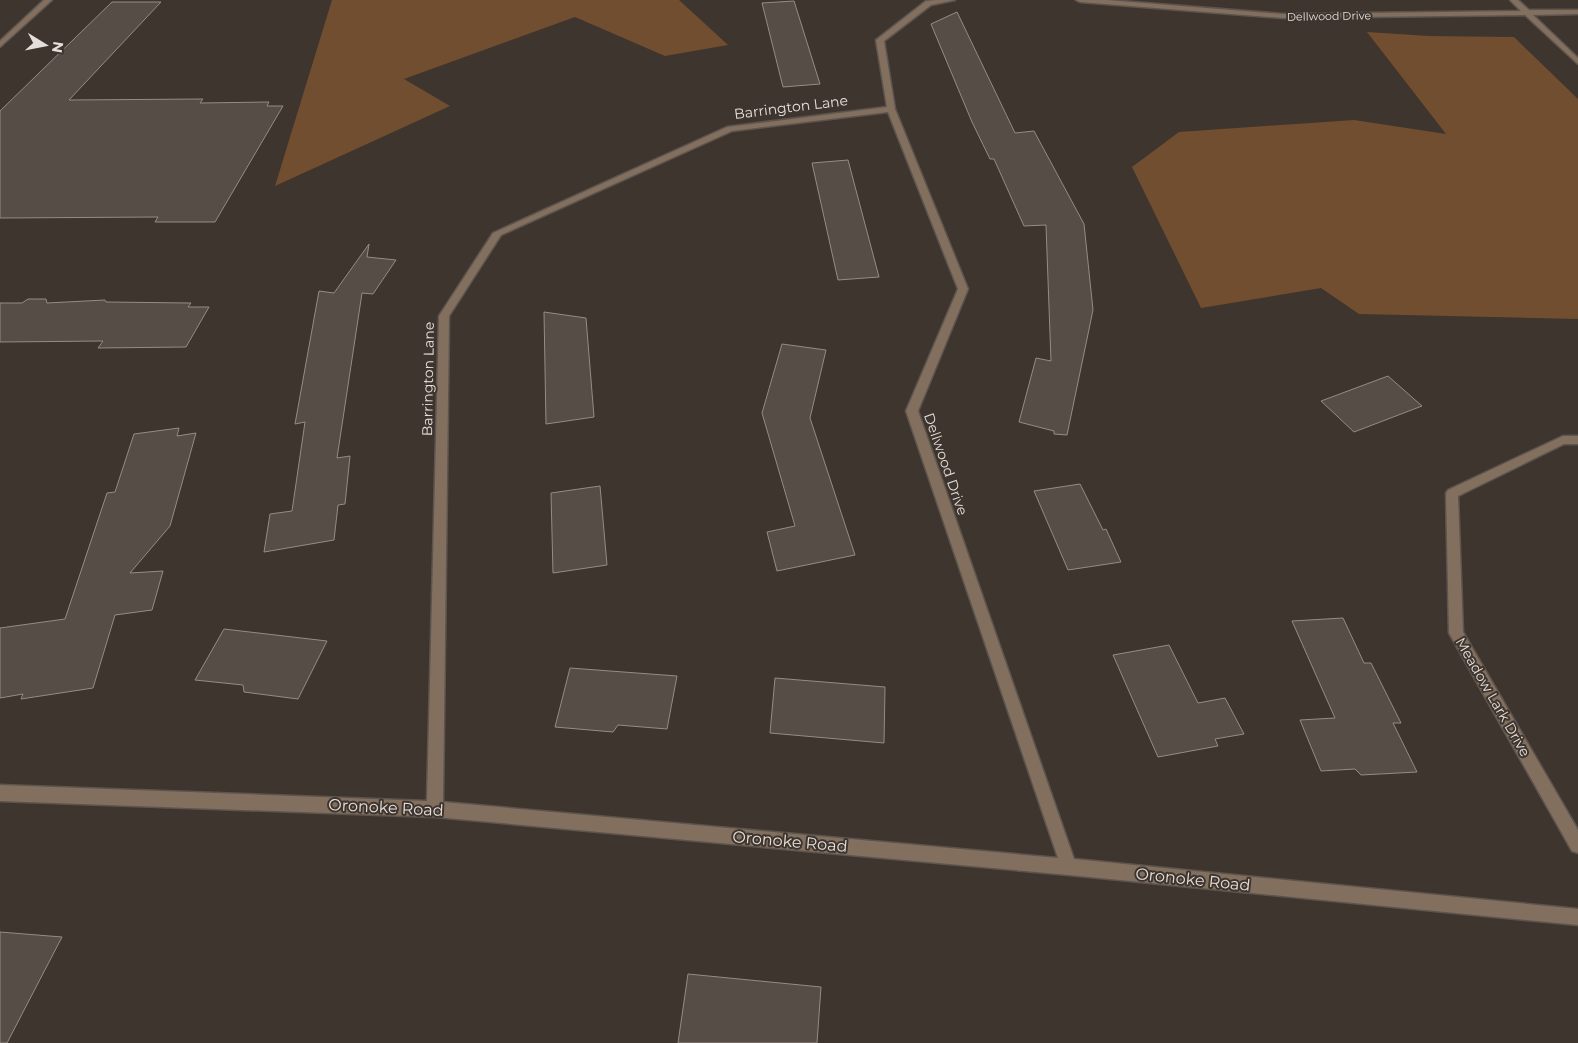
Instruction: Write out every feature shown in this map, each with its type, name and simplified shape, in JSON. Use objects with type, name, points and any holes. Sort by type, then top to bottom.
[{"type":"street","points":[[0,45],[48,0]]},
{"type":"street","name":"Dellwood Drive","points":[[951,0],[926,1],[880,40],[891,109],[963,289],[912,411],[1069,867]]},
{"type":"street","name":"Dellwood Drive","points":[[1080,0],[1283,16],[1578,12]]},
{"type":"street","points":[[1514,0],[1578,62]]},
{"type":"street","name":"Barrington Lane","points":[[435,809],[444,316],[498,233],[730,130],[891,109]]},
{"type":"street","name":"Meadow Lark Drive","points":[[1578,440],[1563,440],[1452,493],[1456,633],[1578,845]]},
{"type":"street","name":"Oronoke Road","points":[[0,793],[435,809],[1069,867],[1578,917]]},
{"type":"shaded area","points":[[332,0],[679,0],[728,45],[665,56],[575,17],[404,79],[450,106],[275,186]]},
{"type":"shaded area","points":[[1367,32],[1429,36],[1514,37],[1578,99],[1578,319],[1359,314],[1321,288],[1201,308],[1132,167],[1179,132],[1354,120],[1446,134]]},
{"type":"building","points":[[794,1],[820,84],[783,87],[762,3]]},
{"type":"building","points":[[112,2],[161,2],[69,100],[203,99],[200,103],[269,102],[267,106],[283,106],[215,222],[155,222],[158,217],[0,218],[0,111]]},
{"type":"building","points":[[957,12],[1015,133],[1034,131],[1084,224],[1093,310],[1067,435],[1054,434],[1054,431],[1019,422],[1036,358],[1051,361],[1046,225],[1024,226],[994,159],[990,159],[972,122],[931,24]]},
{"type":"building","points":[[848,160],[879,277],[838,280],[812,163]]},
{"type":"building","points":[[369,244],[367,257],[396,260],[373,294],[362,293],[337,458],[350,456],[345,504],[338,505],[334,540],[264,552],[270,514],[292,511],[305,422],[295,424],[319,291],[334,293]]},
{"type":"building","points":[[28,299],[46,299],[47,303],[105,300],[106,302],[191,303],[188,307],[209,307],[186,347],[98,348],[103,341],[0,342],[0,303],[22,303]]},
{"type":"building","points":[[544,312],[586,318],[594,417],[546,424]]},
{"type":"building","points":[[782,344],[826,350],[810,418],[855,555],[777,571],[767,532],[795,526],[762,413]]},
{"type":"building","points":[[1388,376],[1422,406],[1354,432],[1321,401]]},
{"type":"building","points":[[179,428],[177,436],[196,433],[170,526],[130,573],[163,571],[152,610],[115,615],[93,688],[21,699],[23,694],[0,698],[0,628],[65,619],[107,493],[115,492],[134,434]]},
{"type":"building","points":[[1080,484],[1103,530],[1106,529],[1121,562],[1068,570],[1034,491]]},
{"type":"building","points":[[600,486],[607,565],[553,573],[551,493]]},
{"type":"building","points":[[1343,618],[1364,663],[1371,663],[1401,723],[1393,723],[1417,772],[1361,775],[1355,769],[1321,771],[1300,720],[1335,718],[1292,621]]},
{"type":"building","points":[[224,629],[327,641],[298,699],[244,692],[243,685],[195,680]]},
{"type":"building","points":[[1169,645],[1198,703],[1225,698],[1244,734],[1215,739],[1218,746],[1158,757],[1113,655]]},
{"type":"building","points":[[570,668],[677,676],[667,729],[618,725],[613,732],[555,727]]},
{"type":"building","points":[[775,678],[885,687],[884,743],[770,733]]},
{"type":"building","points":[[0,932],[62,937],[7,1043],[0,1043]]},
{"type":"building","points":[[688,974],[821,987],[817,1043],[678,1043]]}]
